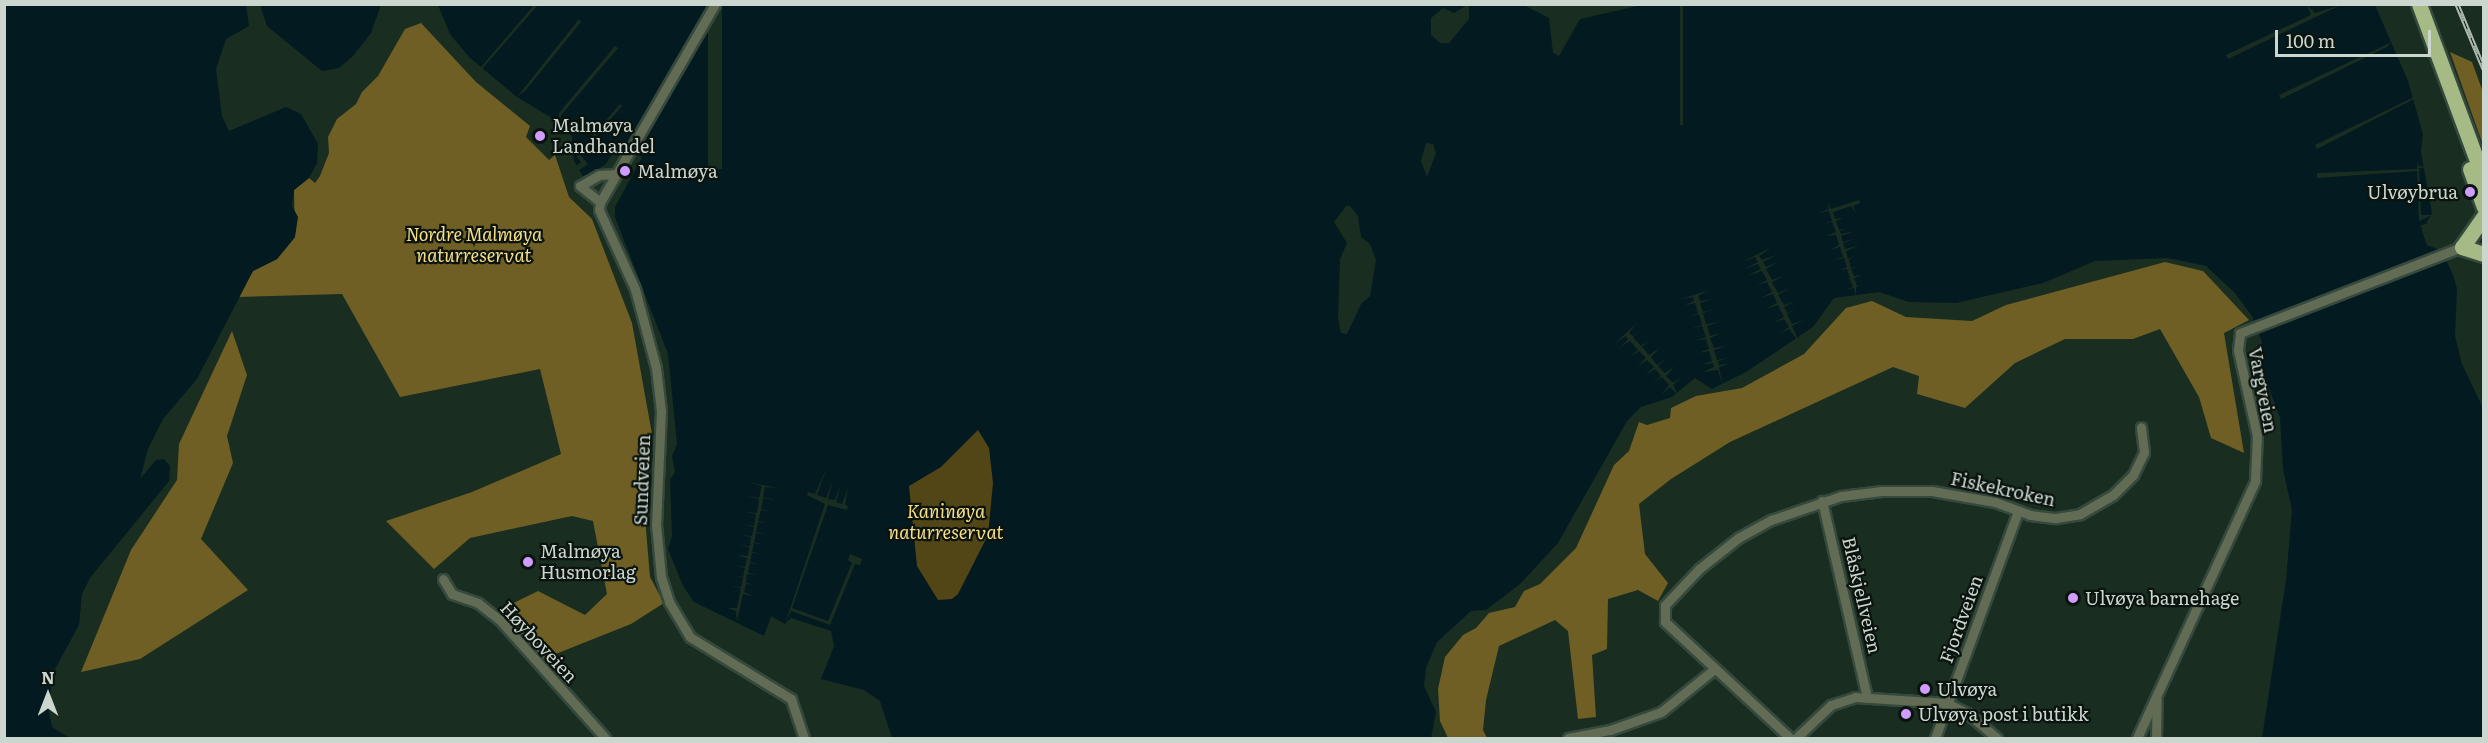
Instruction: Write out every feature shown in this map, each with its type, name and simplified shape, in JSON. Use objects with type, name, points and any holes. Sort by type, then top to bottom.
[{"type":"highway","points":[[2419,4],[2484,180]]},
{"type":"highway","points":[[2440,63],[2449,104],[2484,207]]},
{"type":"highway","points":[[2484,216],[2458,249],[2484,254]]},
{"type":"street","points":[[616,174],[599,175],[579,186],[600,202],[715,4]]},
{"type":"street","name":"Sundveien","points":[[600,202],[609,238],[639,301],[656,368],[661,411],[656,524],[661,577],[669,602],[690,637],[791,699],[804,738]]},
{"type":"street","name":"Vargveien","points":[[2137,738],[2255,481],[2257,436],[2237,342],[2240,333],[2250,327],[2458,249]]},
{"type":"street","name":"Fiskekroken","points":[[1790,738],[1713,670],[1665,622],[1665,605],[1699,569],[1738,538],[1771,520],[1822,501],[1882,491],[1922,491],[1981,499],[2018,511],[2069,517],[2107,500],[2123,486],[2140,463],[2145,442],[2141,427]]},
{"type":"street","name":"Blåskjellveien","points":[[1822,501],[1867,698]]},
{"type":"street","name":"Fjordveien","points":[[1935,738],[2018,511]]},
{"type":"street","name":"Høyboveien","points":[[443,579],[452,594],[478,603],[500,620],[605,738]]},
{"type":"street","points":[[1568,738],[1610,730],[1661,712],[1713,670]]},
{"type":"street","points":[[2156,738],[2157,696]]},
{"type":"street","points":[[1796,738],[1831,705],[1842,699],[1867,698],[1947,703],[1967,713],[1998,738]]},
{"type":"green space","name":"Nordre Malmøya naturreservat","points":[[421,23],[476,82],[530,126],[526,137],[549,160],[555,155],[569,197],[592,219],[632,323],[652,434],[644,506],[650,577],[664,603],[631,624],[538,661],[491,614],[538,591],[585,615],[607,594],[593,521],[572,516],[470,538],[434,569],[386,521],[472,492],[561,454],[540,369],[400,397],[342,294],[237,297],[253,271],[277,259],[295,237],[294,190],[309,178],[315,183],[320,176],[329,153],[328,137],[337,119],[356,104],[362,92],[378,76],[405,29]]},
{"type":"green space","points":[[2450,52],[2472,62],[2483,92],[2483,145]]},
{"type":"green space","points":[[2165,262],[2203,271],[2249,320],[2224,333],[2244,453],[2211,438],[2199,397],[2160,329],[2133,339],[2065,339],[2015,363],[1965,408],[1917,394],[1919,376],[1893,367],[1730,442],[1671,479],[1639,504],[1645,554],[1668,583],[1658,601],[1638,590],[1608,599],[1607,649],[1592,655],[1596,717],[1578,719],[1568,631],[1555,620],[1499,646],[1486,700],[1483,730],[1487,738],[1448,738],[1440,721],[1438,689],[1445,657],[1463,635],[1476,628],[1489,613],[1515,607],[1524,591],[1540,584],[1576,548],[1614,465],[1629,451],[1639,422],[1647,425],[1670,418],[1671,408],[1696,396],[1742,388],[1804,354],[1846,308],[1872,301],[1906,317],[1972,321],[2006,305]]},
{"type":"green space","points":[[232,331],[247,375],[227,436],[233,463],[201,539],[248,590],[140,659],[81,672],[131,550],[177,480],[179,444]]},
{"type":"green space","name":"Kaninøya naturreservat","points":[[1025,352],[979,665],[835,462]]},
{"type":"water","points":[[1522,4],[1549,18],[1553,53],[1559,56],[1580,19],[1642,5],[2375,5],[2408,81],[2423,134],[2421,152],[2432,213],[2426,224],[2421,225],[2422,231],[2427,245],[2442,251],[2453,275],[2457,289],[2455,336],[2462,364],[2483,408],[2483,738],[2262,738],[2286,580],[2292,510],[2283,469],[2280,418],[2259,361],[2262,342],[2252,316],[2235,293],[2206,266],[2168,258],[2095,261],[2043,283],[1956,303],[1909,302],[1879,292],[1834,298],[1813,327],[1746,372],[1712,389],[1695,378],[1672,397],[1641,407],[1627,421],[1558,543],[1520,584],[1486,610],[1471,611],[1437,642],[1426,668],[1424,686],[1436,712],[1431,738],[892,738],[880,701],[864,690],[821,679],[834,646],[831,631],[791,618],[785,624],[771,616],[764,636],[694,602],[683,586],[668,549],[672,536],[670,480],[675,472],[672,456],[677,444],[668,354],[615,217],[615,207],[642,157],[619,143],[606,164],[584,178],[574,161],[572,137],[565,126],[517,97],[469,57],[450,34],[438,5],[1467,5],[1454,13],[1443,8],[1431,18],[1431,35],[1440,43],[1449,43],[1469,19],[1469,5]],"holes":[[[1426,143],[1433,144],[1436,153],[1427,177],[1421,161]],[[1346,206],[1350,206],[1358,216],[1361,237],[1370,244],[1376,260],[1370,296],[1361,304],[1347,334],[1341,333],[1338,318],[1340,259],[1347,243],[1334,222]],[[978,430],[989,448],[993,483],[988,535],[958,594],[952,599],[938,600],[917,566],[909,486],[941,467]]]},
{"type":"water","points":[[4,5],[246,5],[249,26],[226,39],[216,69],[222,116],[229,131],[286,107],[301,114],[318,144],[317,163],[309,178],[294,190],[292,206],[298,217],[295,237],[277,259],[253,271],[197,379],[163,419],[148,449],[140,479],[156,460],[164,459],[170,466],[169,481],[90,578],[82,594],[79,625],[54,671],[48,707],[52,727],[70,738],[5,738]]},
{"type":"water","points":[[260,5],[381,5],[371,33],[353,56],[339,68],[322,71],[267,26]]},
{"type":"pier","points":[[534,5],[538,5],[482,69],[481,67]]},
{"type":"pier","points":[[708,5],[722,5],[722,169],[708,169]]},
{"type":"pier","points":[[1680,5],[1683,5],[1683,125],[1680,125]]},
{"type":"pier","points":[[2307,5],[2315,13],[2341,5],[2228,59],[2226,55],[2311,15]]},
{"type":"pier","points":[[579,19],[581,22],[526,90],[517,97]]},
{"type":"pier","points":[[2392,42],[2387,47],[2281,99],[2279,95]]},
{"type":"pier","points":[[615,46],[618,48],[562,114],[558,124],[559,113]]},
{"type":"pier","points":[[2414,97],[2414,99],[2317,149],[2315,145]]},
{"type":"pier","points":[[620,104],[622,106],[580,155],[588,164],[579,170],[576,166],[581,162],[576,155]]},
{"type":"pier","points":[[2418,161],[2419,166],[2428,167],[2419,168],[2421,215],[2432,215],[2419,221],[2417,171],[2317,178],[2317,173],[2417,169]]},
{"type":"pier","points":[[1859,200],[1860,203],[1853,206],[1856,213],[1851,206],[1833,212],[1835,219],[1843,218],[1836,221],[1839,230],[1847,228],[1840,231],[1841,234],[1855,231],[1841,236],[1843,242],[1858,238],[1843,243],[1845,249],[1860,245],[1846,251],[1848,259],[1855,256],[1849,260],[1851,268],[1859,266],[1851,269],[1854,276],[1862,275],[1854,278],[1857,286],[1864,284],[1856,287],[1856,296],[1854,288],[1845,290],[1853,287],[1850,279],[1843,282],[1850,278],[1847,269],[1840,270],[1847,267],[1844,258],[1833,260],[1843,257],[1840,247],[1830,250],[1839,245],[1836,235],[1826,236],[1836,232],[1832,222],[1822,224],[1832,221],[1829,211],[1818,213],[1829,209],[1828,202],[1831,209]]},
{"type":"pier","points":[[1772,247],[1759,256],[1762,260],[1776,255],[1763,262],[1766,267],[1779,261],[1766,269],[1772,280],[1784,276],[1772,282],[1778,293],[1790,288],[1778,295],[1784,305],[1795,301],[1784,307],[1787,313],[1798,308],[1787,314],[1792,324],[1804,320],[1792,326],[1799,342],[1789,329],[1778,335],[1789,327],[1784,319],[1773,323],[1784,317],[1778,305],[1766,309],[1777,303],[1773,294],[1761,298],[1772,292],[1767,282],[1756,286],[1767,280],[1762,271],[1747,276],[1761,269],[1758,264],[1744,269],[1758,262],[1755,257],[1740,263]]},
{"type":"pier","points":[[1709,290],[1698,296],[1700,301],[1712,299],[1700,303],[1703,312],[1715,309],[1703,313],[1706,324],[1719,322],[1707,326],[1710,336],[1722,333],[1710,338],[1714,348],[1726,346],[1714,350],[1717,360],[1729,358],[1718,361],[1719,365],[1731,363],[1719,367],[1723,387],[1718,370],[1703,372],[1714,367],[1713,363],[1701,365],[1712,361],[1709,351],[1698,353],[1709,349],[1706,339],[1694,341],[1706,337],[1702,326],[1690,329],[1702,325],[1699,314],[1687,318],[1698,313],[1695,303],[1684,306],[1694,301],[1693,297],[1681,299]]},
{"type":"pier","points":[[1637,323],[1629,333],[1633,336],[1642,329],[1633,337],[1641,346],[1651,339],[1642,347],[1649,355],[1660,348],[1651,357],[1657,365],[1668,357],[1658,366],[1665,373],[1675,366],[1666,376],[1673,383],[1683,376],[1673,385],[1678,395],[1670,387],[1661,395],[1669,385],[1662,377],[1652,384],[1661,376],[1655,369],[1645,376],[1654,367],[1647,360],[1637,367],[1646,358],[1639,351],[1629,358],[1638,350],[1630,341],[1619,348],[1628,340],[1626,336],[1615,343]]},
{"type":"pier","points":[[827,467],[817,495],[826,498],[833,480],[828,499],[835,500],[841,484],[836,502],[842,504],[848,488],[845,505],[848,506],[847,510],[828,505],[792,608],[828,621],[852,563],[848,560],[850,554],[862,559],[860,565],[855,564],[830,625],[791,611],[785,624],[825,504],[807,495],[808,492],[815,494]]},
{"type":"pier","points":[[747,482],[778,488],[765,487],[763,497],[776,500],[763,498],[761,509],[773,512],[761,510],[758,521],[771,524],[758,522],[756,532],[767,534],[756,533],[754,542],[765,545],[754,543],[752,552],[763,554],[752,553],[750,562],[761,565],[750,563],[748,573],[759,575],[747,574],[746,583],[756,585],[746,584],[744,592],[754,596],[743,594],[737,622],[736,611],[728,608],[737,608],[741,588],[730,586],[741,587],[743,578],[733,575],[743,577],[745,568],[734,565],[745,567],[747,558],[736,555],[748,556],[749,547],[739,545],[750,546],[751,537],[741,535],[752,536],[754,527],[741,524],[754,526],[756,514],[741,511],[757,513],[759,499],[744,495],[759,498],[762,486]]},
{"type":"railway","points":[[2457,4],[2484,69]]},
{"type":"place","name":"Malmøya Landhandel","points":[[540,136]]},
{"type":"place","name":"Malmøya","points":[[625,171]]},
{"type":"place","name":"Ulvøybrua","points":[[2470,192]]},
{"type":"place","name":"Malmøya Husmorlag","points":[[528,562]]},
{"type":"place","name":"Ulvøya barnehage","points":[[2073,598]]},
{"type":"place","name":"Ulvøya","points":[[1925,689]]},
{"type":"place","name":"Ulvøya post i butikk","points":[[1906,714]]}]
